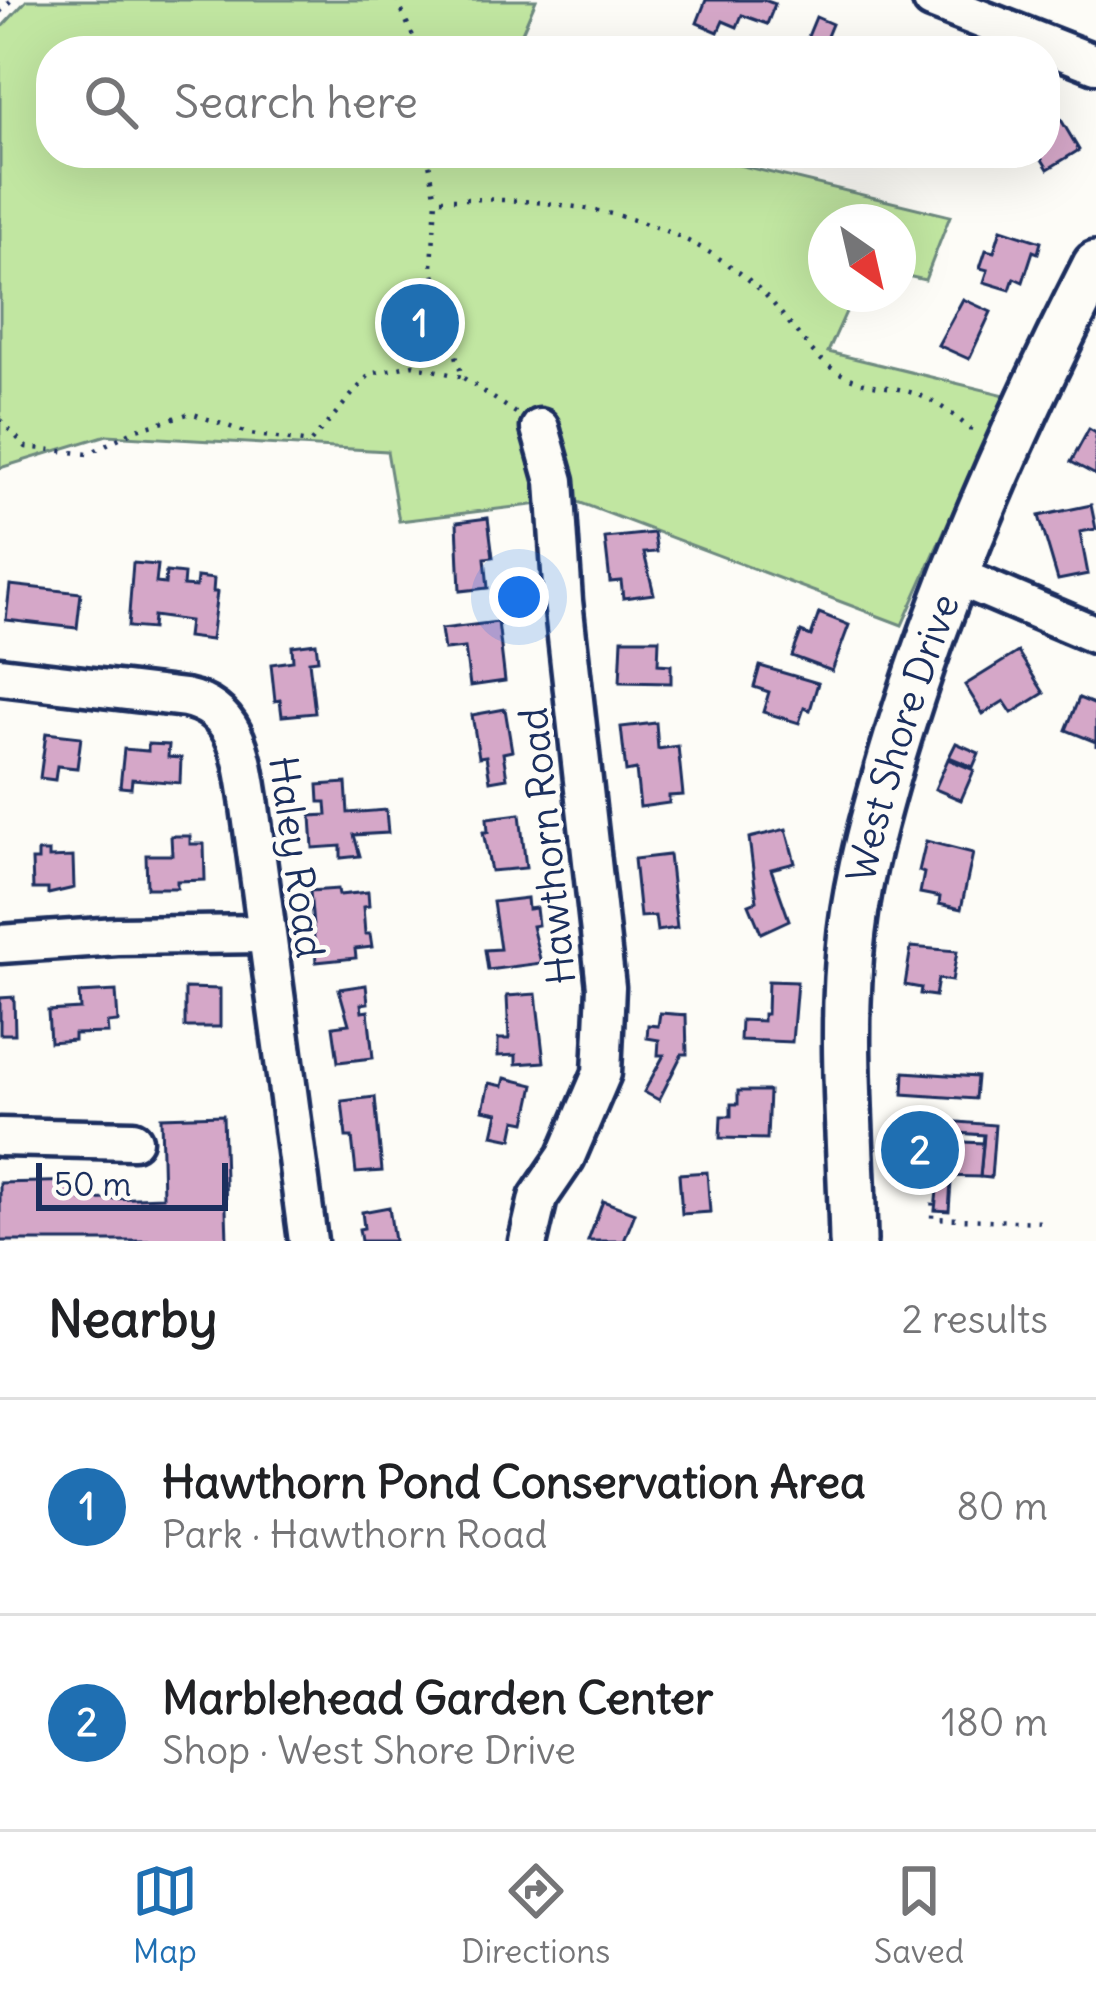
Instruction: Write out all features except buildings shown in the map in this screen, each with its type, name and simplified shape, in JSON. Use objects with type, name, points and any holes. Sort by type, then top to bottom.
[{"type":"main road","name":"West Shore Drive","points":[[854,1241],[847,1048],[852,932],[886,778],[954,574],[1096,266]]},
{"type":"street","points":[[932,0],[1024,36]]},
{"type":"street","points":[[1060,50],[1096,64]]},
{"type":"street","name":"Hawthorn Road","points":[[527,1241],[538,1198],[566,1157],[602,1073],[606,986],[563,601],[555,481],[540,428]]},
{"type":"street","points":[[954,574],[1096,635]]},
{"type":"street","name":"Haley Road","points":[[0,676],[200,701],[222,717],[240,745],[308,1241]]},
{"type":"street","points":[[0,944],[265,934]]},
{"type":"street","points":[[0,1137],[133,1140]]},
{"type":"path","points":[[0,12],[10,0]]},
{"type":"path","points":[[397,0],[413,36]]},
{"type":"path","points":[[430,168],[436,199],[432,267],[462,377]]},
{"type":"path","points":[[436,199],[509,198],[578,205],[637,218],[700,245],[756,285],[826,364],[865,387],[915,394],[953,413],[984,441]]},
{"type":"path","points":[[0,420],[26,447],[88,454],[136,429],[191,413],[250,434],[310,443],[370,374],[413,365],[462,377],[540,428]]},
{"type":"path","points":[[895,1171],[898,1181],[933,1189],[932,1218],[1020,1223],[1045,1219]]},
{"type":"green space","points":[[27,0],[536,0],[520,36],[36,36],[36,168],[751,168],[900,204],[808,204],[808,312],[846,312],[828,352],[1005,395],[902,625],[573,500],[399,521],[387,451],[107,435],[0,468],[0,29]]},
{"type":"green space","points":[[916,208],[950,216],[925,280],[916,278]]},
{"type":"place","name":"Hawthorn Pond Conservation Area","points":[[420,323]]},
{"type":"place","name":"Marblehead Garden Center","points":[[920,1150]]}]
